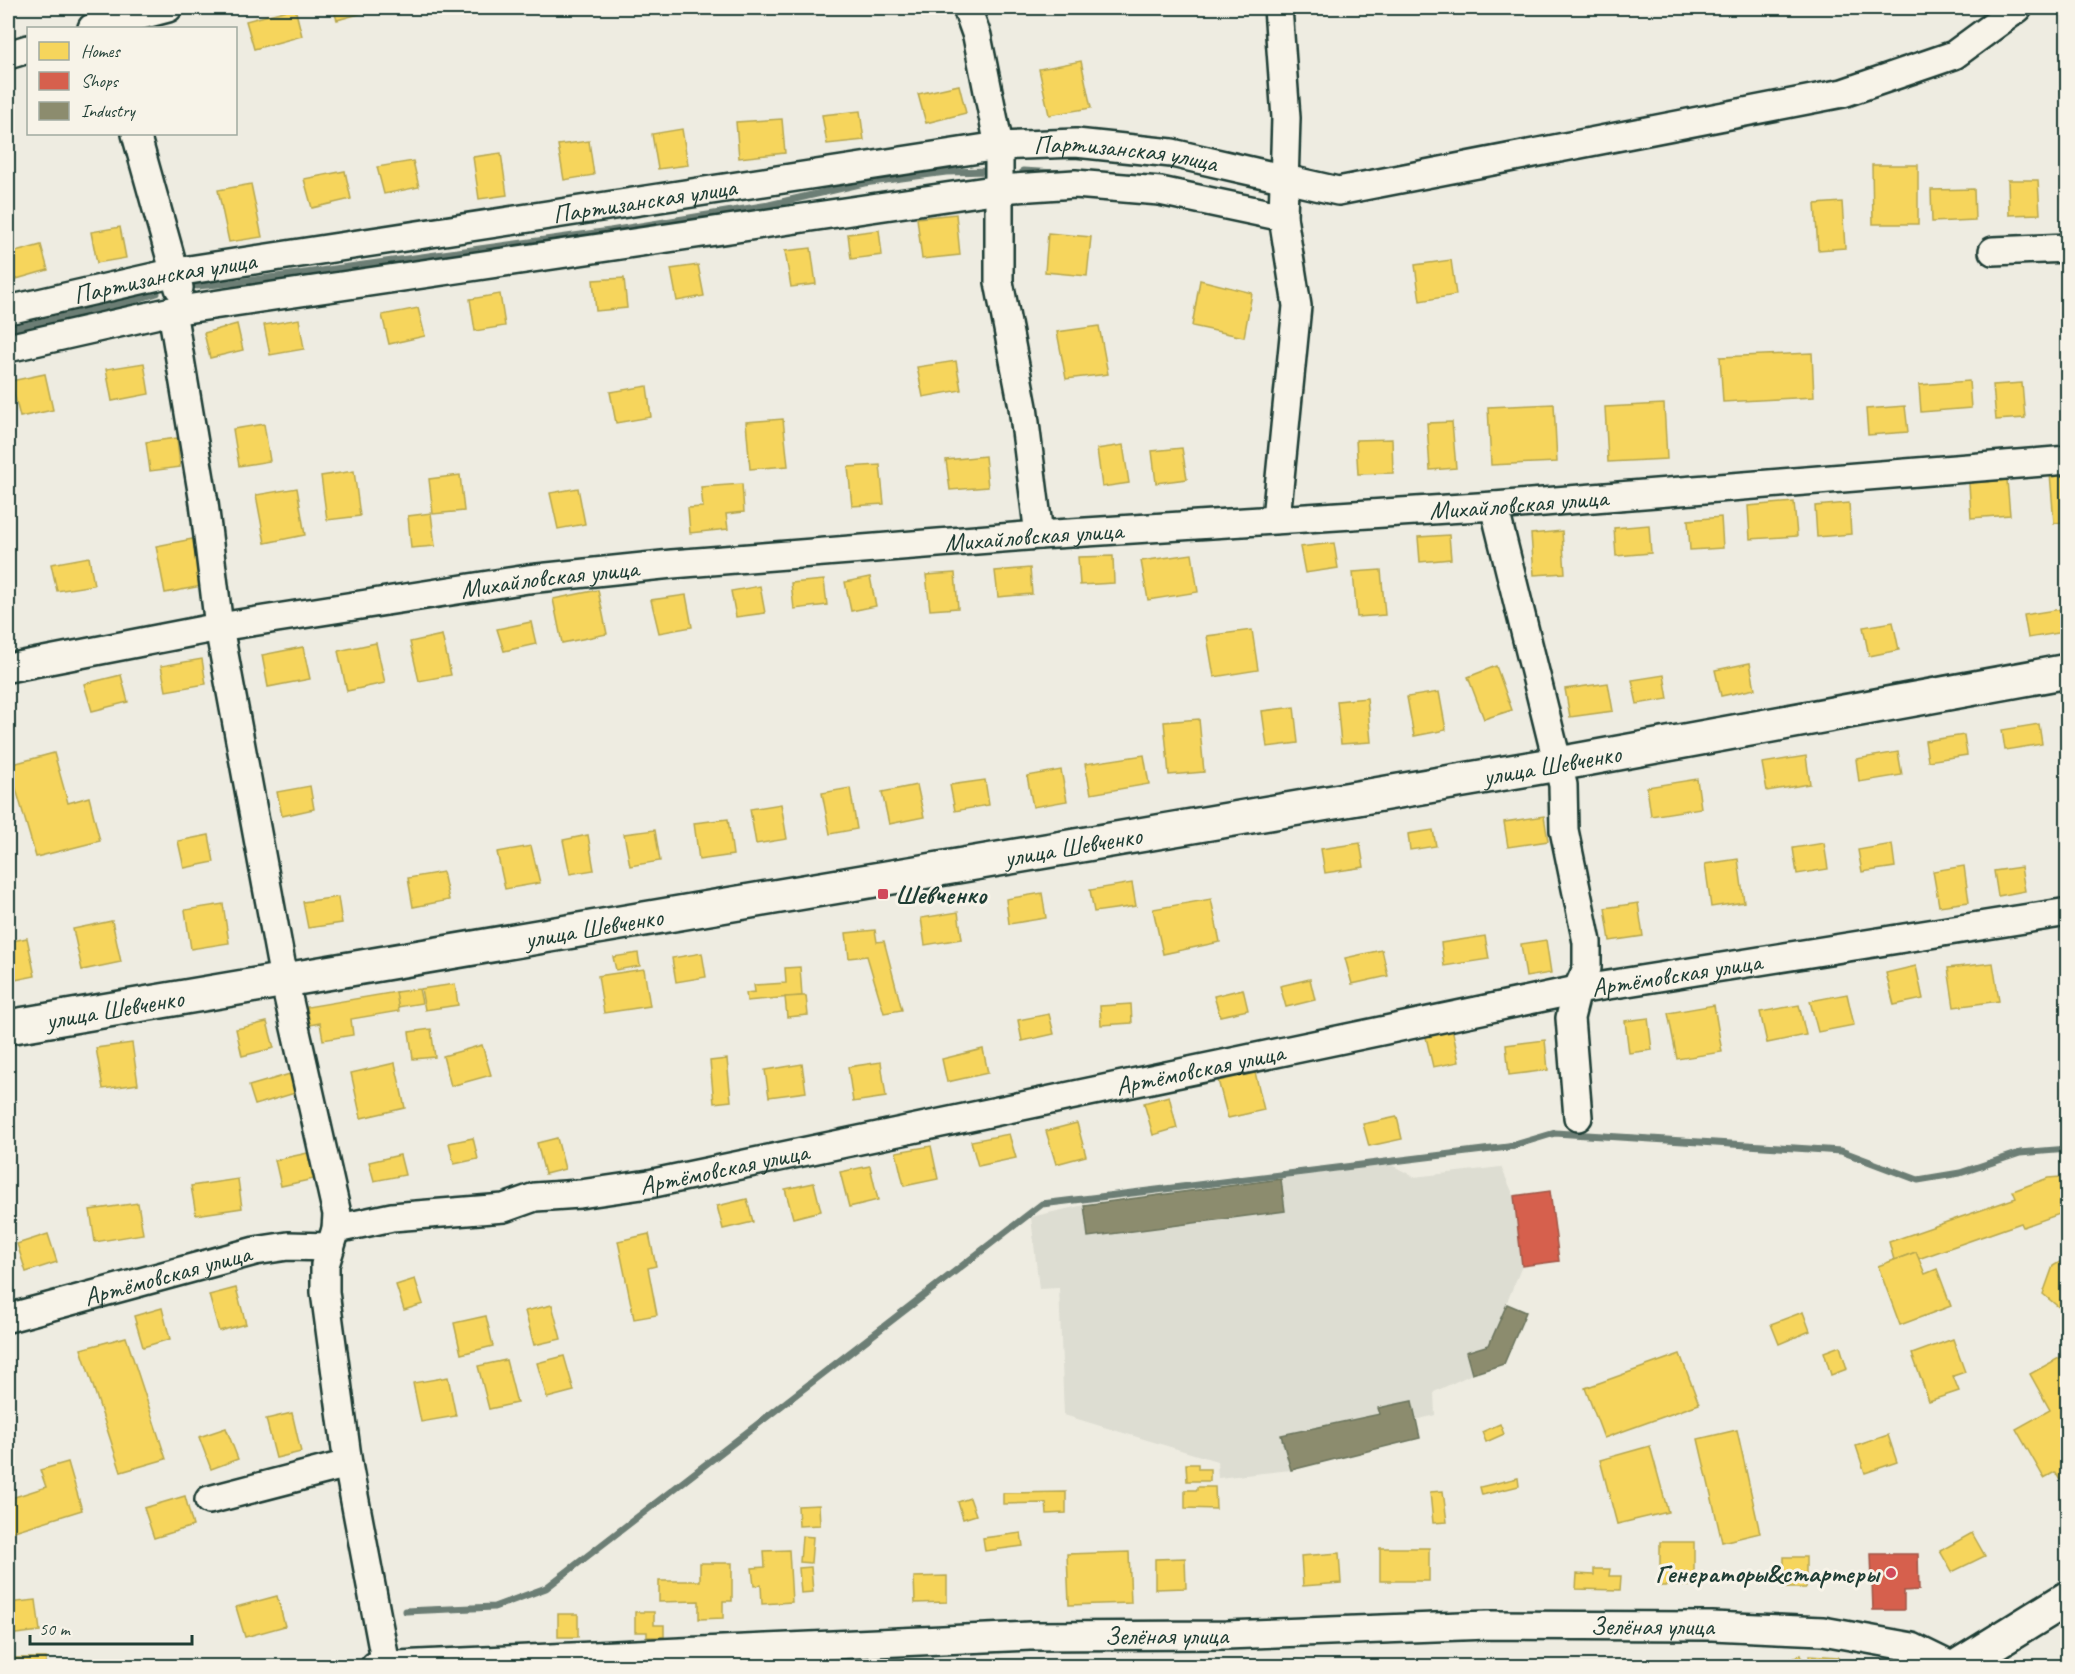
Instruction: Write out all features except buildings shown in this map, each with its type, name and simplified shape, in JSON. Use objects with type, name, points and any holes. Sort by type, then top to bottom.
[{"type":"main road","name":"улица Шевченко","points":[[8,1027],[1557,764],[2067,672]]},
{"type":"main road","points":[[1958,1666],[2067,1598]]},
{"type":"street","points":[[100,27],[168,8]]},
{"type":"street","points":[[967,8],[977,36],[999,146],[999,282],[1023,407],[1039,535]]},
{"type":"street","points":[[1276,518],[1297,306],[1283,217],[1286,118],[1278,8]]},
{"type":"street","name":"Партизанская улица","points":[[8,310],[176,272],[999,146],[1076,143],[1172,153],[1338,191],[1843,93],[1954,55],[2018,8]]},
{"type":"street","points":[[8,55],[27,49]]},
{"type":"street","points":[[136,135],[176,272],[178,311],[219,627],[284,979],[336,1214],[333,1238],[325,1265],[325,1292],[348,1464],[380,1666]]},
{"type":"street","name":"Партизанская улица","points":[[8,348],[178,311],[1000,189],[1075,184],[1160,191],[1283,217]]},
{"type":"street","points":[[1993,251],[2067,248]]},
{"type":"street","name":"Михайловская улица","points":[[8,668],[219,627],[528,579],[672,564],[1276,518],[1494,506],[2067,460]]},
{"type":"street","points":[[1494,506],[1563,785],[1564,830],[1587,942],[1587,968],[1577,990],[1570,1018],[1578,1117]]},
{"type":"street","name":"Артёмовская улица","points":[[8,1318],[255,1251],[333,1238],[392,1217],[504,1208],[536,1197],[580,1194],[649,1184],[1577,990],[2067,912]]},
{"type":"street","points":[[209,1500],[348,1464]]},
{"type":"street","name":"Зелёная улица","points":[[380,1666],[820,1648],[1030,1636],[1226,1635],[1488,1626],[1712,1626],[1823,1631],[1912,1647],[1951,1666]]},
{"type":"shaded area","points":[[1390,1164],[1414,1177],[1501,1167],[1514,1196],[1522,1266],[1489,1345],[1466,1352],[1472,1374],[1434,1392],[1435,1415],[1416,1420],[1420,1438],[1291,1470],[1218,1478],[1217,1461],[1064,1415],[1059,1288],[1039,1289],[1031,1217],[1084,1205]]},
{"type":"waterway","points":[[197,286],[610,231],[769,205],[864,183],[946,172],[992,171]]},
{"type":"waterway","points":[[1023,171],[1055,173]]},
{"type":"waterway","points":[[8,330],[157,293]]},
{"type":"waterway","points":[[406,1611],[494,1607],[546,1588],[1042,1204],[1508,1147],[1555,1133],[1841,1151],[1918,1180],[1960,1173],[2020,1153],[2068,1149]]},
{"type":"place","name":"Шевченко","points":[[883,894]]},
{"type":"place","name":"Генераторы&стартеры","points":[[1891,1573]]}]
